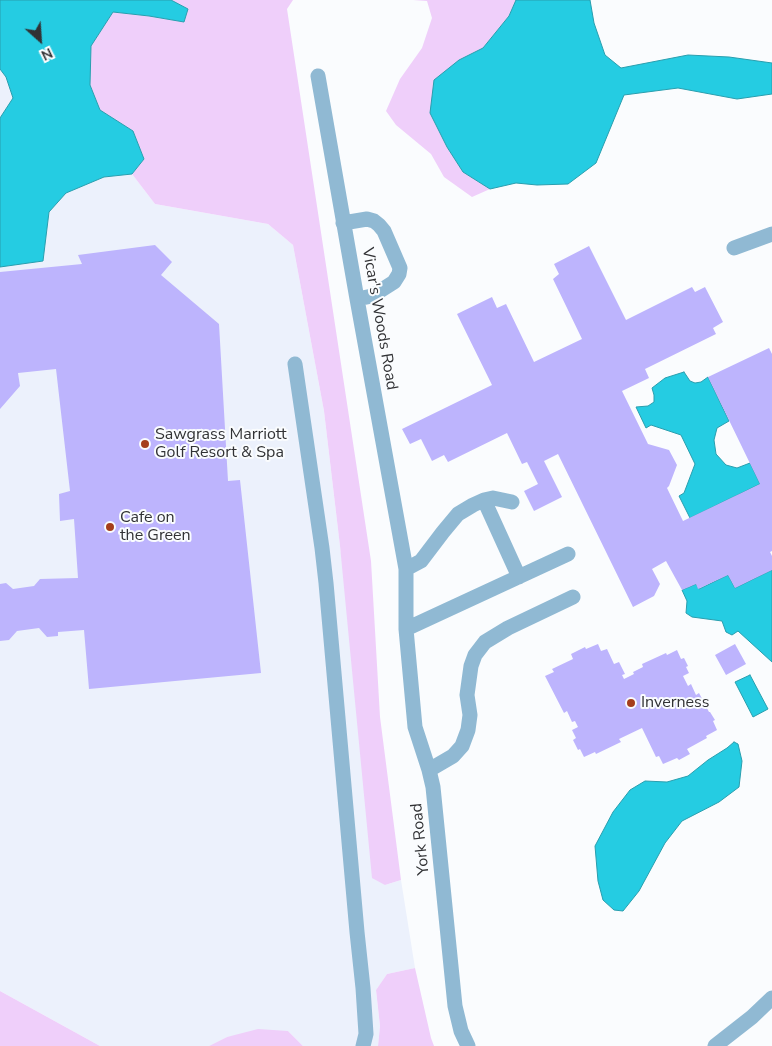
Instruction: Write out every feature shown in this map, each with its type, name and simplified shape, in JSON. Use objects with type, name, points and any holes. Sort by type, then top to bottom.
[{"type":"street","name":"Vicar's Woods Road","points":[[318,76],[406,569]]},
{"type":"street","points":[[344,223],[367,219],[379,225],[384,231],[400,268],[394,282],[372,296],[357,300]]},
{"type":"street","points":[[734,248],[772,234]]},
{"type":"street","points":[[295,364],[326,583],[363,988],[366,1034],[363,1046]]},
{"type":"street","points":[[406,569],[421,561],[458,514],[484,500],[493,498],[512,502]]},
{"type":"street","points":[[484,500],[519,577]]},
{"type":"street","points":[[406,629],[568,554]]},
{"type":"street","name":"York Road","points":[[406,569],[406,629],[414,727],[433,787],[455,1006],[461,1031],[468,1046]]},
{"type":"street","points":[[429,770],[452,756],[462,746],[468,730],[470,715],[467,694],[470,666],[475,655],[485,642],[508,628],[572,597]]},
{"type":"street","points":[[715,1046],[752,1017],[772,998]]},
{"type":"shaded area","points":[[171,0],[293,0],[287,9],[371,561],[380,717],[401,880],[385,885],[372,878],[340,546],[324,411],[293,245],[268,224],[155,204],[132,174],[144,159],[133,131],[100,110],[90,85],[91,46],[113,12],[184,22],[188,9]]},
{"type":"shaded area","points":[[413,0],[516,0],[509,16],[483,48],[459,60],[430,113],[447,147],[463,172],[490,189],[472,197],[444,177],[431,154],[396,125],[386,111],[400,79],[422,48],[432,18],[427,1]]},
{"type":"shaded area","points":[[0,69],[6,77],[13,98],[0,118]]},
{"type":"shaded area","points":[[132,174],[155,204],[268,224],[293,245],[324,411],[385,885],[401,880],[415,968],[387,974],[376,990],[380,1026],[378,1046],[303,1046],[288,1031],[227,1037],[209,1046],[100,1046],[0,991],[0,267],[43,261],[49,212],[66,193],[104,177]]},
{"type":"shaded area","points":[[415,968],[434,1046],[378,1046],[380,1026],[376,990],[387,974]]},
{"type":"shaded area","points":[[0,991],[100,1046],[0,1046]]},
{"type":"shaded area","points":[[258,1029],[288,1031],[303,1046],[209,1046],[227,1037]]},
{"type":"water","points":[[0,0],[171,0],[188,9],[184,22],[113,12],[91,46],[90,85],[100,110],[133,131],[144,159],[132,174],[104,177],[66,193],[49,212],[43,261],[0,267],[0,118],[13,98],[6,77],[0,69]]},
{"type":"water","points":[[516,0],[590,0],[594,23],[605,55],[621,68],[688,55],[729,57],[772,63],[772,94],[737,99],[678,88],[624,95],[596,163],[568,184],[537,185],[516,183],[490,189],[463,172],[447,147],[430,113],[434,80],[459,60],[483,48],[509,16]]},
{"type":"water","points":[[684,372],[690,381],[695,383],[701,382],[708,377],[729,421],[717,428],[714,440],[716,454],[726,465],[737,468],[750,463],[760,484],[690,518],[679,496],[684,493],[695,464],[681,435],[651,425],[646,428],[636,407],[648,406],[654,402],[652,388],[665,378]]},
{"type":"water","points":[[772,570],[772,662],[738,631],[732,635],[726,632],[722,621],[692,617],[686,613],[687,601],[682,590],[696,584],[699,589],[728,575],[735,588]]},
{"type":"water","points":[[750,675],[768,709],[753,717],[735,682]]},
{"type":"water","points":[[734,742],[738,744],[742,761],[739,787],[719,802],[682,821],[665,843],[639,891],[623,911],[614,910],[603,900],[598,881],[595,846],[613,812],[630,790],[645,781],[667,782],[688,776]]},
{"type":"building","name":"Sawgrass Marriott Golf Resort & Spa","points":[[155,245],[172,262],[161,275],[219,324],[228,481],[240,480],[261,673],[89,689],[84,630],[58,632],[58,636],[47,637],[39,628],[17,631],[9,640],[0,641],[0,584],[6,583],[13,589],[34,586],[40,579],[78,578],[74,519],[60,521],[59,494],[70,491],[56,369],[18,373],[20,386],[0,409],[0,272],[82,264],[78,255]]},
{"type":"building","points":[[589,246],[626,320],[692,287],[695,292],[705,287],[723,322],[713,328],[716,334],[645,369],[649,378],[622,391],[648,444],[669,450],[677,465],[667,488],[683,521],[760,484],[708,377],[769,348],[772,354],[772,551],[770,552],[772,556],[772,570],[735,588],[728,575],[698,589],[696,584],[682,590],[666,561],[652,569],[660,584],[654,596],[633,607],[558,454],[544,461],[562,497],[534,511],[524,491],[538,484],[527,462],[522,464],[507,433],[448,462],[444,455],[432,461],[421,439],[410,444],[402,429],[492,385],[457,314],[492,297],[497,308],[506,304],[534,362],[582,339],[553,279],[559,274],[554,264]]},
{"type":"building","name":"Inverness","points":[[598,644],[601,651],[607,649],[614,664],[619,662],[625,674],[622,675],[624,679],[643,667],[642,664],[677,650],[681,659],[684,658],[688,666],[686,667],[689,673],[683,676],[688,686],[691,684],[696,695],[699,693],[715,720],[713,721],[717,730],[687,749],[690,754],[679,760],[677,758],[663,764],[659,756],[656,757],[642,728],[619,739],[621,742],[596,754],[595,752],[584,757],[573,740],[576,738],[572,730],[578,727],[575,721],[572,722],[567,711],[564,713],[545,676],[554,672],[552,669],[573,659],[571,654],[585,647],[586,649]]},
{"type":"building","points":[[735,644],[746,664],[726,675],[715,655]]},
{"type":"place","name":"Sawgrass Marriott Golf Resort & Spa","points":[[145,444]]},
{"type":"place","name":"Cafe on the Green","points":[[110,527]]},
{"type":"place","name":"Inverness","points":[[631,703]]}]
